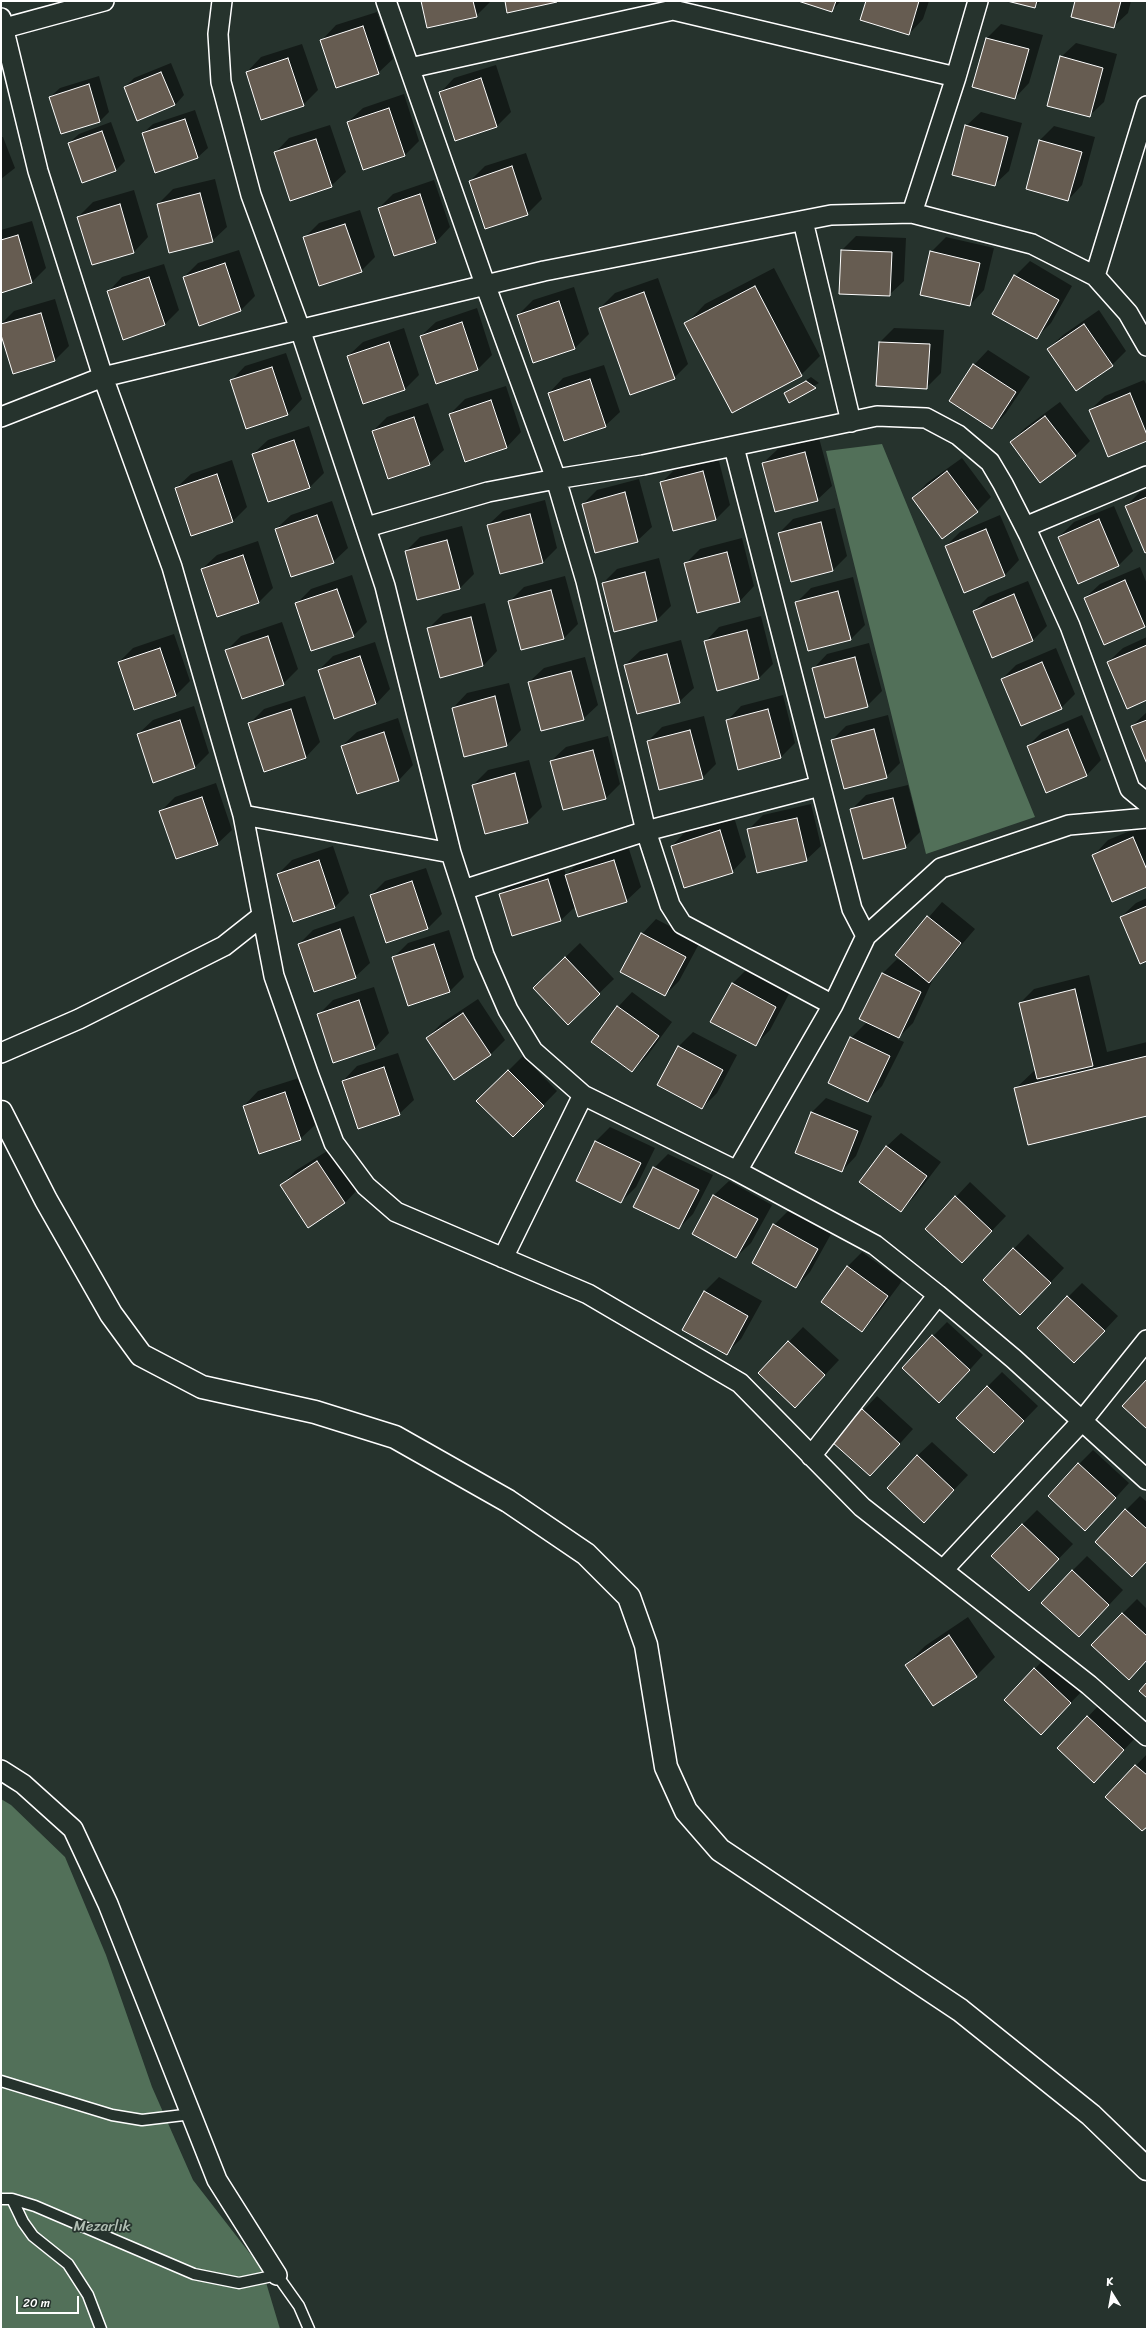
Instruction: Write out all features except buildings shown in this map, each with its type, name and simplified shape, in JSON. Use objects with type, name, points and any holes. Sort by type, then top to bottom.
[{"type":"street","points":[[104,1],[2,25],[38,171],[103,377],[172,567],[243,815],[274,976],[308,1076],[334,1143],[366,1186],[396,1212],[588,1294],[740,1383],[862,1507],[1089,1685],[1147,1736]]},
{"type":"street","points":[[222,1],[218,34],[221,82],[251,195],[300,329],[367,527],[385,586],[451,853],[484,955],[508,1010],[533,1051],[583,1095],[737,1171],[875,1245],[938,1295],[1147,1480]]},
{"type":"street","points":[[386,1],[484,284],[556,479],[586,581],[646,831],[670,905],[682,924],[834,1005]]},
{"type":"street","points":[[912,212],[956,77],[978,1]]},
{"type":"street","points":[[410,68],[673,6],[956,77]]},
{"type":"street","points":[[1095,276],[1147,106]]},
{"type":"street","points":[[1,417],[103,377],[484,284],[831,215],[912,212],[1032,244],[1095,276],[1128,313],[1147,346]]},
{"type":"street","points":[[803,221],[851,422]]},
{"type":"street","points":[[367,527],[488,492],[643,465],[877,416],[926,418],[958,435],[990,462],[1025,527],[1070,626],[1130,789],[1147,803]]},
{"type":"street","points":[[734,447],[852,909],[866,936]]},
{"type":"street","points":[[1025,527],[1147,476]]},
{"type":"street","points":[[463,890],[646,831],[820,786]]},
{"type":"street","points":[[243,815],[451,853]]},
{"type":"street","points":[[737,1171],[834,1005],[866,936],[941,868],[1069,825],[1147,818]]},
{"type":"street","points":[[1,1053],[79,1018],[224,946],[262,916]]},
{"type":"street","points":[[503,1258],[583,1095]]},
{"type":"street","points":[[1,1112],[46,1200],[111,1314],[141,1355],[202,1387],[315,1412],[395,1437],[508,1501],[586,1554],[629,1597],[646,1645],[666,1767],[686,1811],[720,1850],[960,2010],[1091,2115],[1147,2169]]},
{"type":"street","points":[[811,1456],[938,1295]]},
{"type":"street","points":[[943,1570],[1082,1421],[1147,1340]]},
{"type":"street","points":[[1,1770],[23,1784],[73,1829],[108,1904],[217,2180],[277,2275]]},
{"type":"lane","points":[[1,2081],[112,2115],[142,2120],[192,2114]]},
{"type":"lane","points":[[1,2199],[12,2199],[35,2206],[194,2274],[239,2283],[277,2275],[299,2306],[309,2329]]},
{"type":"lane","points":[[12,2199],[23,2222],[33,2236],[68,2264],[88,2295],[101,2329]]},
{"type":"green space","points":[[882,444],[1035,817],[926,854],[826,451]]},
{"type":"green space","name":"Mezarlık","points":[[1,1799],[11,1805],[65,1857],[106,1955],[152,2087],[193,2180],[262,2269],[280,2329],[1,2329]]}]
